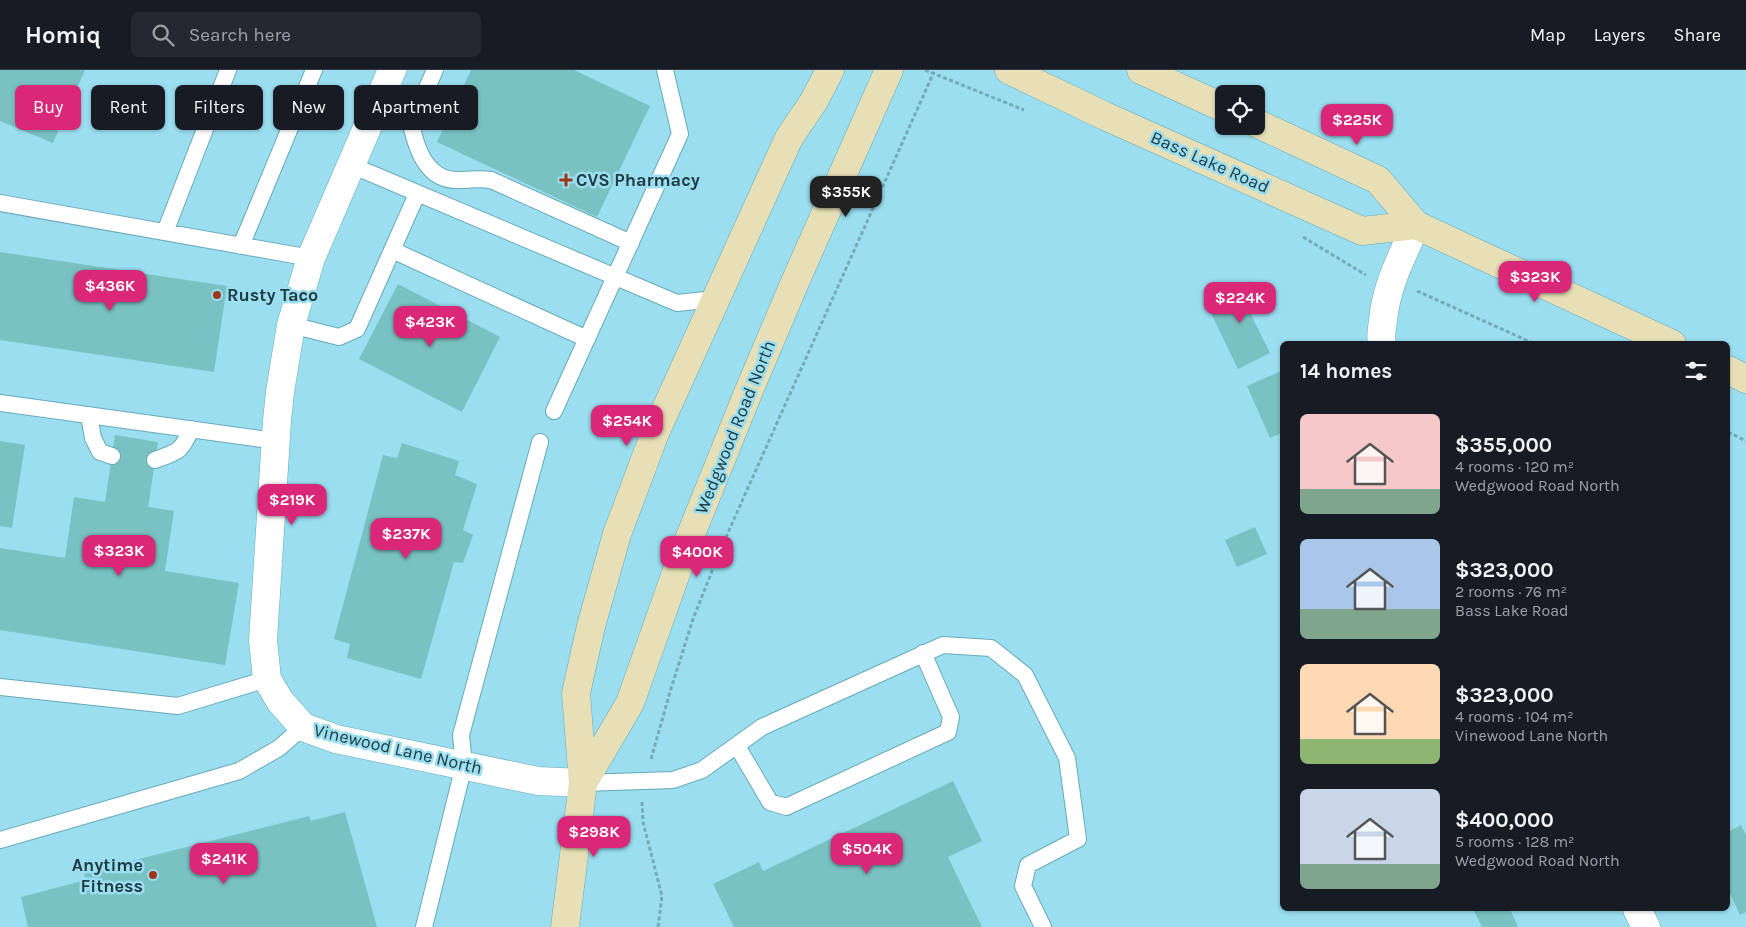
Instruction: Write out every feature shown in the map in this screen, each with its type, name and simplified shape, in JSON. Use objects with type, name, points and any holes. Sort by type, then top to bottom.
[{"type":"street","points":[[789,138],[809,70]]},
{"type":"street","name":"Wedgwood Road North","points":[[564,927],[583,783],[576,693],[591,626],[617,534],[648,451],[789,138],[814,101],[830,70]]},
{"type":"street","name":"Wedgwood Road North","points":[[583,783],[630,703],[681,559],[748,394],[795,282],[889,70]]},
{"type":"street","name":"Bass Lake Road","points":[[1009,70],[1105,116],[1362,231],[1416,225]]},
{"type":"street","points":[[1141,70],[1215,104]]},
{"type":"street","name":"Vinewood Lane North","points":[[382,85],[386,72]]},
{"type":"street","points":[[1265,127],[1378,180],[1416,225],[1666,341]]},
{"type":"street","name":"Vinewood Lane North","points":[[366,130],[311,258],[291,325],[280,392],[276,440],[263,640],[266,678],[280,701],[302,727],[336,739],[538,781],[583,783]]},
{"type":"street","points":[[1382,341],[1384,306],[1390,282],[1416,225]]},
{"type":"street","points":[[1730,371],[1746,379]]},
{"type":"street","points":[[1639,911],[1646,927]]},
{"type":"lane","points":[[165,232],[228,70]]},
{"type":"lane","points":[[241,246],[314,70]]},
{"type":"lane","points":[[428,85],[435,70]]},
{"type":"lane","points":[[554,411],[680,134],[666,70]]},
{"type":"lane","points":[[413,130],[416,145],[427,166],[433,172],[453,180],[475,178],[491,180],[631,243]]},
{"type":"lane","points":[[351,165],[677,303],[716,299]]},
{"type":"lane","points":[[291,325],[339,337],[357,329],[417,194]]},
{"type":"lane","points":[[0,203],[311,258]]},
{"type":"lane","points":[[392,250],[587,339]]},
{"type":"lane","points":[[0,402],[276,440]]},
{"type":"lane","points":[[89,415],[93,438],[100,452],[112,456]]},
{"type":"lane","points":[[155,460],[173,454],[184,444],[190,429]]},
{"type":"lane","points":[[424,927],[464,765],[460,735],[540,442]]},
{"type":"lane","points":[[583,783],[673,780],[702,770],[762,727],[923,653],[943,645],[991,648],[1025,675],[1067,758],[1078,839],[1028,864],[1024,886],[1043,927]]},
{"type":"lane","points":[[737,746],[770,802],[786,807],[948,732],[951,717],[923,653]]},
{"type":"lane","points":[[0,687],[178,706],[266,678]]},
{"type":"lane","points":[[0,840],[239,771],[279,748],[302,727]]},
{"type":"path","points":[[926,70],[1031,113]]},
{"type":"path","points":[[658,927],[662,896],[643,822],[642,802],[652,751],[693,619],[722,546],[933,74]]},
{"type":"path","points":[[1300,235],[1370,277],[1422,292],[1529,341]]},
{"type":"path","points":[[1730,433],[1746,441]]},
{"type":"building","points":[[0,70],[85,70],[78,85],[15,85],[15,127],[0,121]]},
{"type":"building","name":"CVS Pharmacy","points":[[471,70],[574,70],[650,106],[597,217],[437,142],[443,130],[478,130],[478,85],[464,85]]},
{"type":"building","points":[[22,130],[59,130],[53,143]]},
{"type":"building","points":[[0,252],[227,286],[214,372],[0,340]]},
{"type":"building","points":[[1250,281],[1264,309],[1251,315],[1270,353],[1238,369],[1206,303]]},
{"type":"building","points":[[398,284],[500,337],[462,412],[359,359]]},
{"type":"building","points":[[1280,371],[1280,434],[1270,438],[1247,386]]},
{"type":"building","points":[[115,435],[158,442],[148,507],[174,511],[165,571],[239,583],[225,665],[0,630],[0,548],[65,558],[74,497],[105,502]]},
{"type":"building","points":[[0,441],[25,445],[12,528],[0,526]]},
{"type":"building","points":[[402,443],[459,461],[455,475],[477,484],[463,530],[473,535],[463,563],[454,562],[421,679],[347,658],[350,644],[334,639],[383,455],[397,458]]},
{"type":"building","points":[[1255,527],[1267,554],[1237,567],[1225,540]]},
{"type":"building","points":[[953,781],[982,841],[948,857],[982,927],[734,927],[713,884],[759,862],[763,871]]},
{"type":"building","points":[[345,812],[377,927],[28,927],[21,897],[86,880],[84,873],[309,816],[311,821]]},
{"type":"building","points":[[1741,825],[1746,835],[1746,912],[1740,915],[1730,893],[1730,831]]},
{"type":"building","points":[[1474,911],[1511,911],[1518,927],[1482,927]]},
{"type":"place","name":"CVS Pharmacy","points":[[566,180]]},
{"type":"place","name":"Rusty Taco","points":[[217,295]]},
{"type":"place","name":"Anytime Fitness","points":[[153,875]]}]
